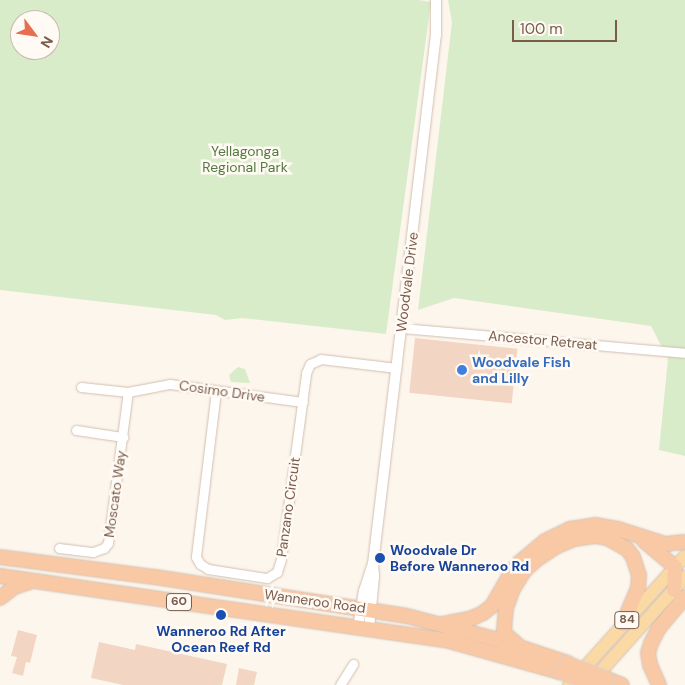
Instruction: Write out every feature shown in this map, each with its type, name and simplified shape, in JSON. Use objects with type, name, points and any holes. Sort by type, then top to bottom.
[{"type":"highway","points":[[441,624],[472,618],[492,606],[511,573],[520,562],[533,550],[558,534],[594,525],[618,529],[640,538],[665,544],[685,542]]},
{"type":"highway","points":[[521,647],[504,630],[506,608],[513,590],[526,570],[536,560],[555,547],[574,538],[596,536],[607,538],[627,549],[633,557],[638,567],[639,581],[623,624]]},
{"type":"highway","points":[[640,538],[680,572],[679,593],[651,643],[648,653],[650,665],[658,685]]},
{"type":"highway","name":"Wanneroo Road","points":[[1,557],[155,577],[366,609],[441,624],[521,647],[563,667]]},
{"type":"highway","name":"Wanneroo Road","points":[[0,577],[364,629]]},
{"type":"highway","points":[[0,598],[14,587],[32,581]]},
{"type":"highway","name":"60","points":[[364,629],[450,642],[563,667],[601,682],[622,685]]},
{"type":"main road","name":"84","points":[[569,685],[623,624],[680,572],[685,556]]},
{"type":"main road","name":"84","points":[[588,685],[679,593]]},
{"type":"street","name":"Woodvale Drive","points":[[364,629],[367,575],[373,564],[436,34],[436,0]]},
{"type":"street","name":"Ancestor Retreat","points":[[401,328],[685,353]]},
{"type":"street","name":"Panzano Circuit","points":[[216,391],[197,561],[208,569],[267,578],[277,572],[281,559],[306,373],[315,360],[327,359],[396,368]]},
{"type":"street","name":"Cosimo Drive","points":[[81,387],[128,392],[170,384],[303,402]]},
{"type":"street","name":"Moscato Way","points":[[59,548],[93,552],[107,546],[128,392]]},
{"type":"street","points":[[76,430],[123,437]]},
{"type":"street","points":[[0,577],[1,557]]},
{"type":"street","points":[[340,685],[353,664]]},
{"type":"green space","name":"Yellagonga Regional Park","points":[[0,0],[419,0],[431,2],[386,334],[242,318],[225,320],[216,315],[0,290]]},
{"type":"green space","points":[[448,0],[685,0],[685,456],[659,450],[668,359],[651,326],[454,298],[418,310],[452,22]]},
{"type":"green space","points":[[238,367],[245,369],[250,383],[231,382],[229,375]]},
{"type":"building","name":"Woodvale Fish and Lilly","points":[[415,338],[517,349],[512,403],[409,393]]},
{"type":"building","points":[[18,630],[37,635],[30,663],[26,662],[23,676],[12,673],[17,657],[11,656]]},
{"type":"building","points":[[99,642],[135,650],[136,644],[227,664],[222,685],[123,685],[91,678]]},
{"type":"building","points":[[239,668],[257,672],[254,685],[236,685]]},
{"type":"place","name":"Woodvale Fish and Lilly","points":[[462,370]]},
{"type":"place","name":"Woodvale Dr Before Wanneroo Rd","points":[[380,558]]},
{"type":"place","name":"Wanneroo Rd After Ocean Reef Rd","points":[[221,615]]}]
